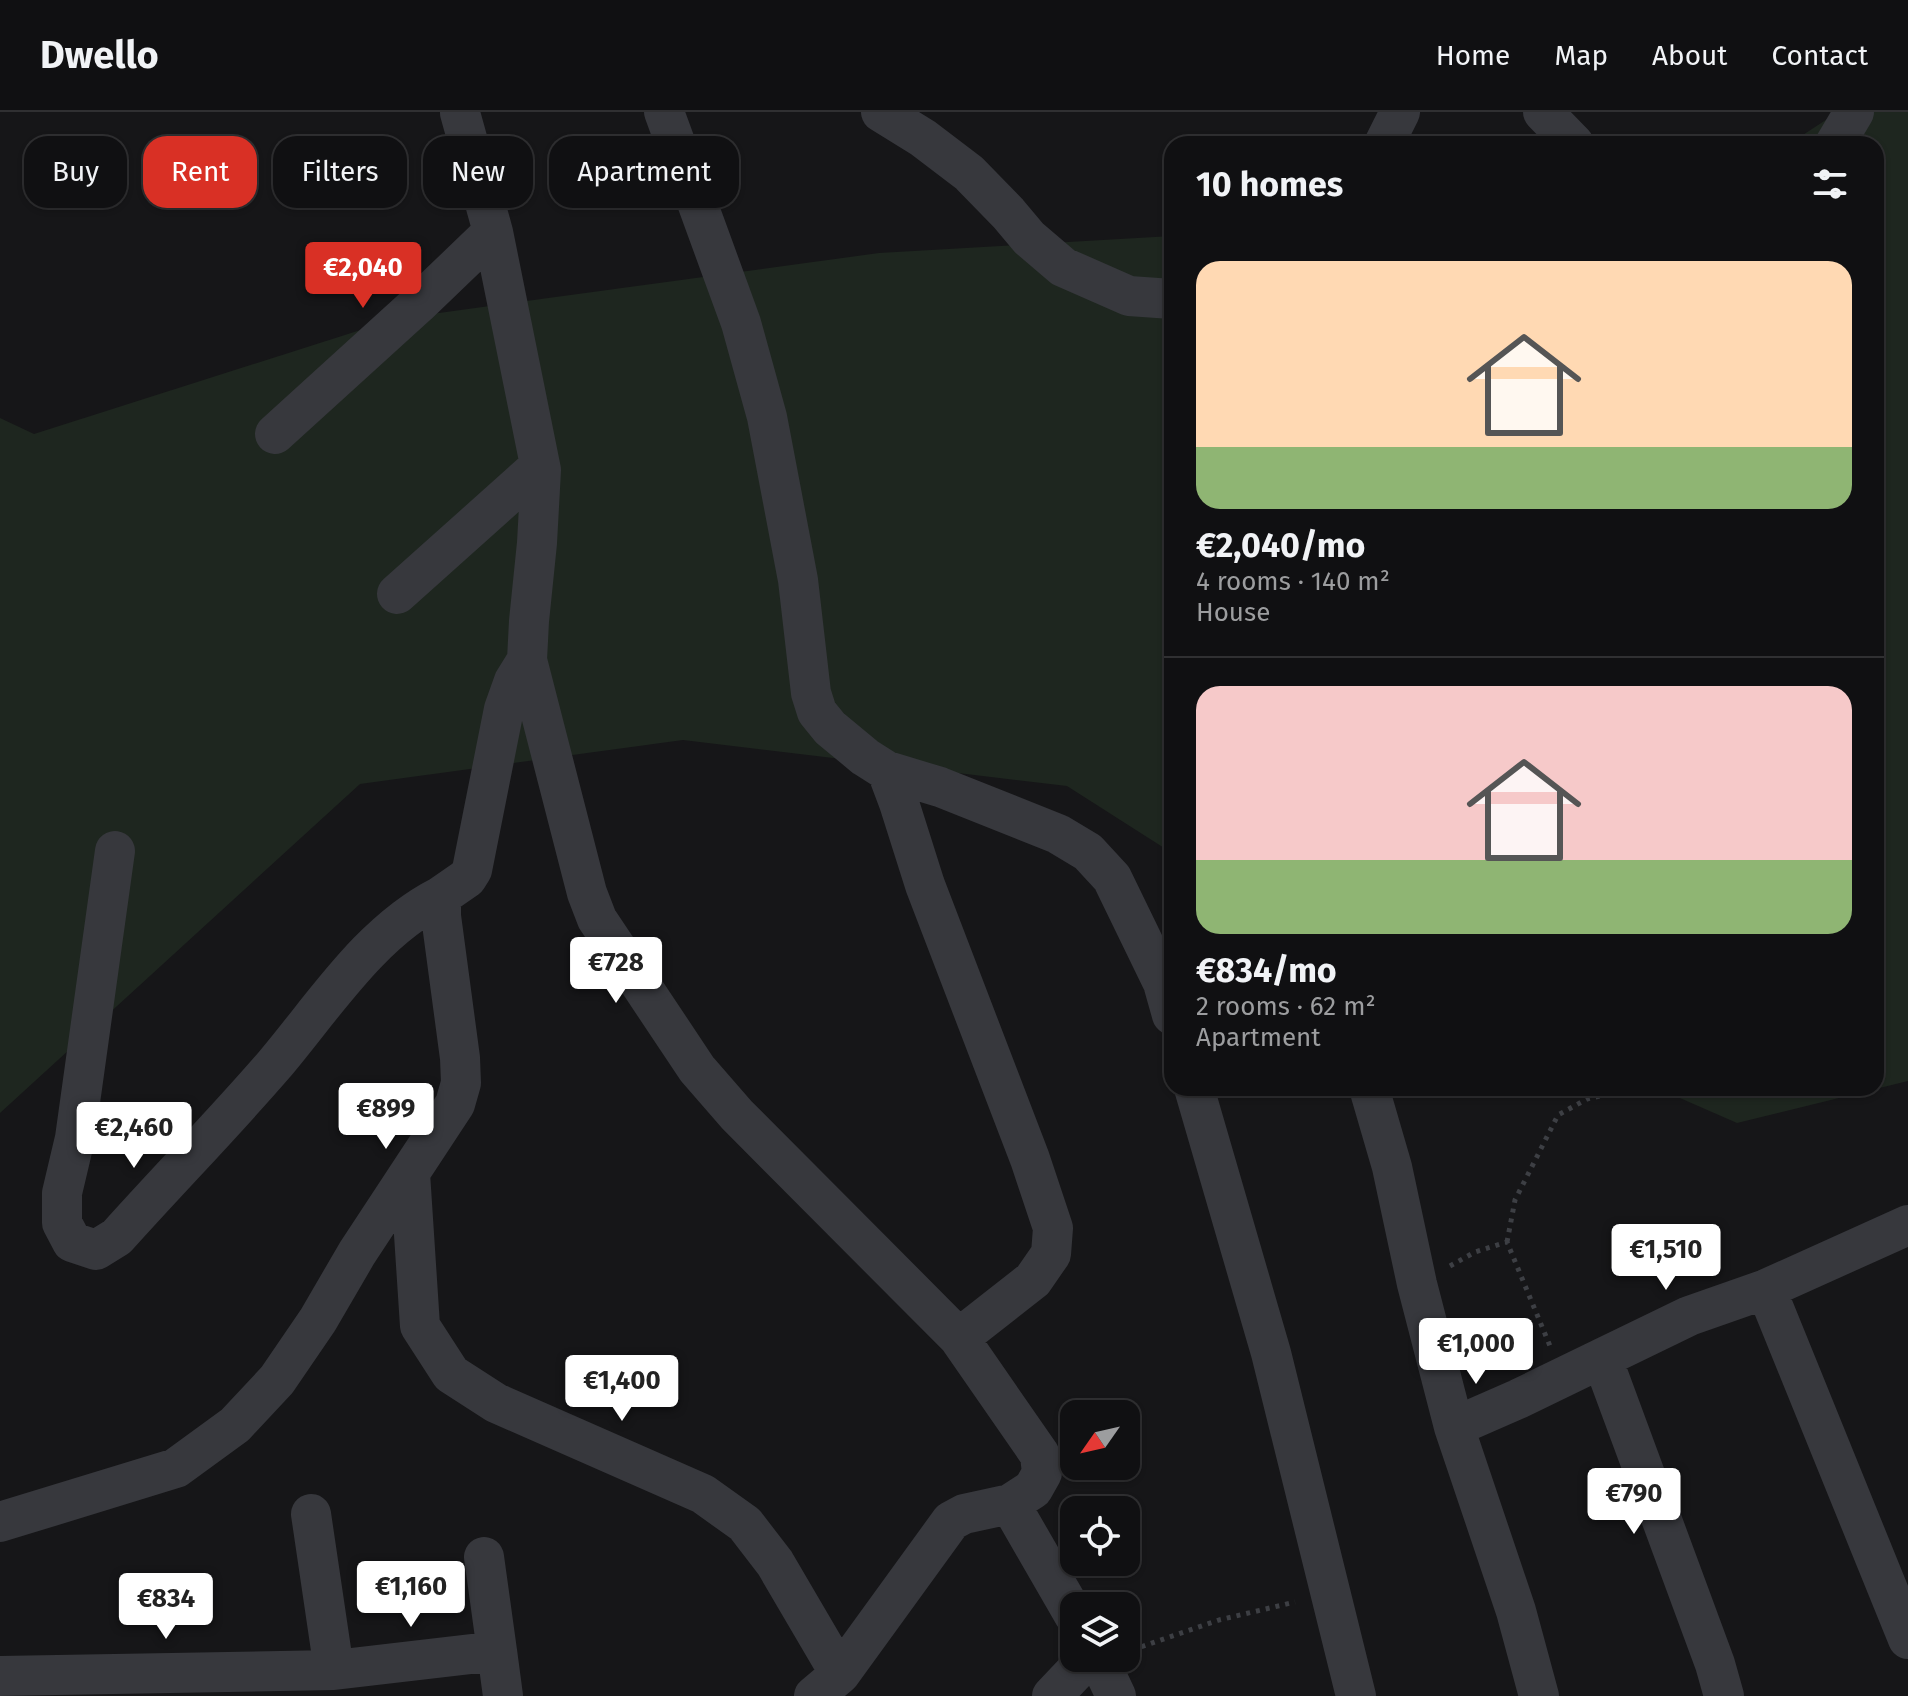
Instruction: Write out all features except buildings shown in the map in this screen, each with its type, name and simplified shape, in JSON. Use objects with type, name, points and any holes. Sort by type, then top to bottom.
[{"type":"street","points":[[410,1173],[420,1326],[451,1374],[496,1403],[703,1494],[745,1524],[775,1563],[827,1685],[951,1521],[964,1514],[1010,1504],[1033,1489],[1042,1473],[1040,1455],[959,1338],[737,1115],[697,1069],[597,919],[587,893],[527,660],[540,466],[493,232],[460,112]]},
{"type":"street","points":[[664,112],[741,323],[767,417],[798,580],[811,693],[817,712],[830,728],[887,771],[940,787],[1058,834],[1088,852],[1112,878],[1164,987]]},
{"type":"street","points":[[881,112],[923,138],[969,173],[1029,238],[1063,267],[1129,296],[1164,298]]},
{"type":"street","points":[[1388,136],[1400,112]]},
{"type":"street","points":[[1543,112],[1566,136]]},
{"type":"street","points":[[1840,136],[1854,112]]},
{"type":"street","points":[[275,434],[493,232]]},
{"type":"street","points":[[397,594],[540,466]]},
{"type":"street","points":[[115,851],[75,1138],[62,1193],[62,1223],[72,1242],[96,1250],[117,1237],[219,1126],[364,956],[396,924],[467,878],[472,870],[504,709],[514,681],[527,660]]},
{"type":"street","points":[[887,771],[925,885],[1030,1159],[1053,1228],[1051,1254],[1033,1280],[959,1338]]},
{"type":"street","points":[[0,1522],[176,1468],[235,1425],[277,1380],[455,1104],[461,1083],[460,1058],[441,896]]},
{"type":"street","points":[[1196,1096],[1271,1353],[1356,1696]]},
{"type":"street","points":[[1371,1096],[1392,1167],[1417,1284],[1454,1427],[1516,1611],[1539,1696]]},
{"type":"street","points":[[1454,1427],[1689,1316],[1766,1289],[1908,1225]]},
{"type":"street","points":[[1766,1289],[1908,1639]]},
{"type":"street","points":[[1602,1358],[1724,1696]]},
{"type":"street","points":[[1010,1504],[1061,1592]]},
{"type":"street","points":[[311,1514],[334,1670]]},
{"type":"street","points":[[484,1557],[503,1696]]},
{"type":"street","points":[[0,1676],[334,1670],[497,1651]]},
{"type":"street","points":[[1052,1696],[1075,1672]]},
{"type":"street","points":[[1105,1672],[1116,1696]]},
{"type":"path","points":[[1562,1377],[1507,1242],[1515,1200],[1558,1115],[1587,1099],[1600,1096]]},
{"type":"path","points":[[1417,1284],[1475,1252],[1507,1242]]},
{"type":"path","points":[[1140,1647],[1219,1620],[1331,1593]]},
{"type":"shaded area","points":[[1838,112],[1908,112],[1908,1081],[1884,1087],[1884,136],[1801,136]]},
{"type":"shaded area","points":[[1164,236],[1164,848],[1067,786],[683,740],[360,784],[0,1113],[0,418],[34,434],[395,319],[879,253]]},
{"type":"shaded area","points":[[1675,1096],[1847,1096],[1737,1123]]}]
